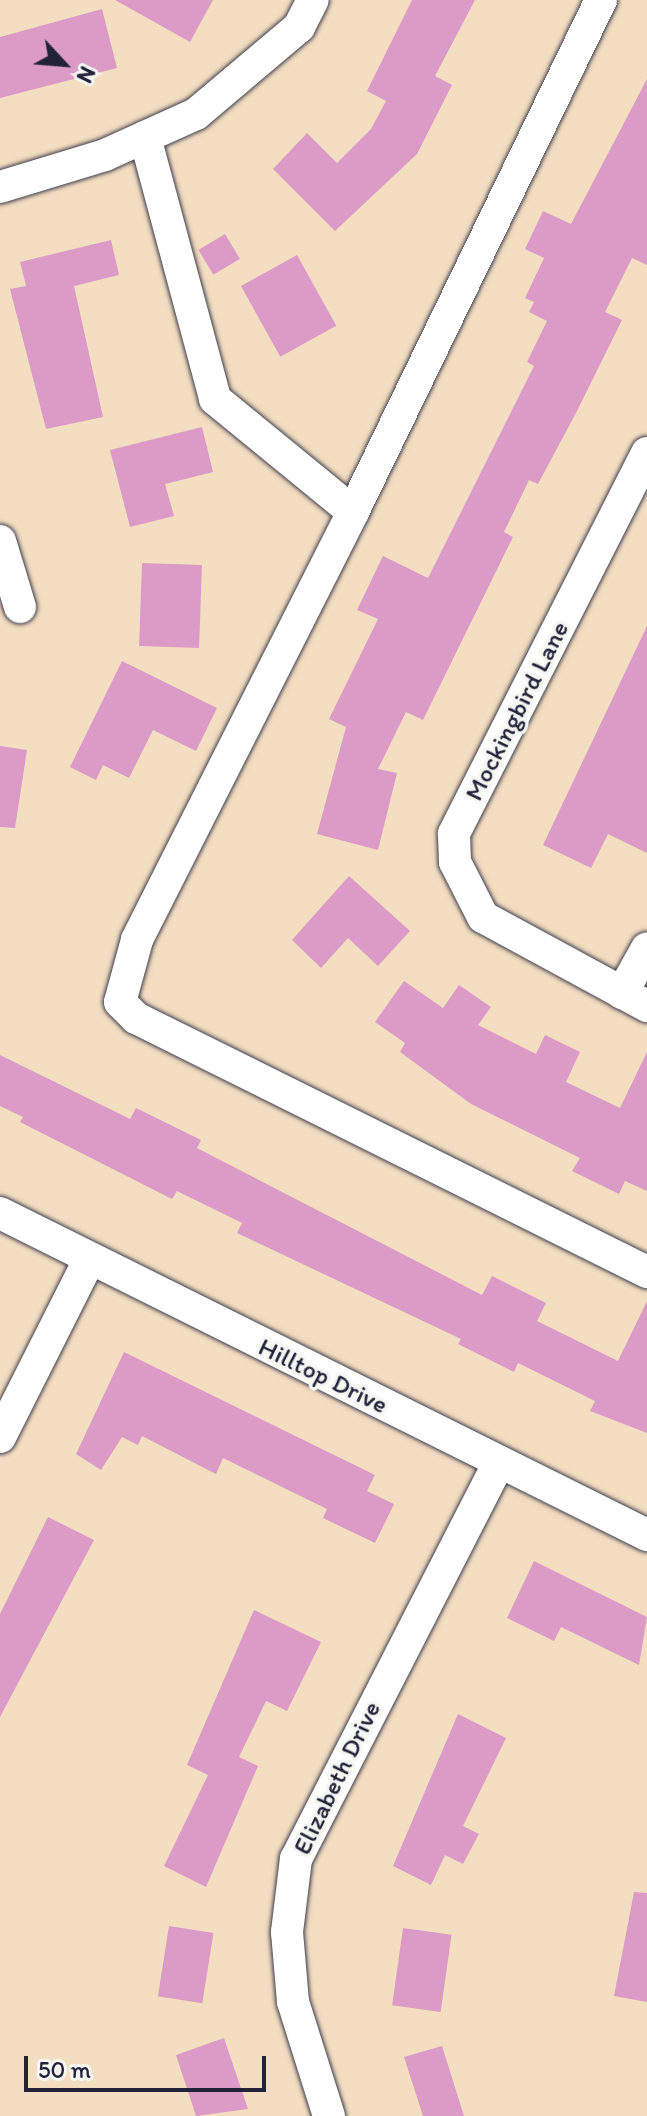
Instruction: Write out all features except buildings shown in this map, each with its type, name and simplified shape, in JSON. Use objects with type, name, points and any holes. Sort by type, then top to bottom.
[{"type":"street","points":[[0,187],[145,137],[196,114],[299,27],[313,0]]},
{"type":"street","points":[[601,0],[353,512],[137,940],[120,1002],[136,1018],[647,1272]]},
{"type":"street","points":[[145,137],[215,399],[353,512]]},
{"type":"street","name":"Mockingbird Lane","points":[[635,1000],[483,917],[455,862],[454,834],[643,473]]},
{"type":"street","points":[[0,541],[20,607]]},
{"type":"street","points":[[635,1000],[647,948]]},
{"type":"street","name":"Hilltop Drive","points":[[0,1213],[89,1260],[647,1535]]},
{"type":"street","points":[[0,1437],[89,1260]]},
{"type":"street","name":"Elizabeth Drive","points":[[329,2116],[293,2002],[287,1932],[296,1859],[499,1462]]}]
